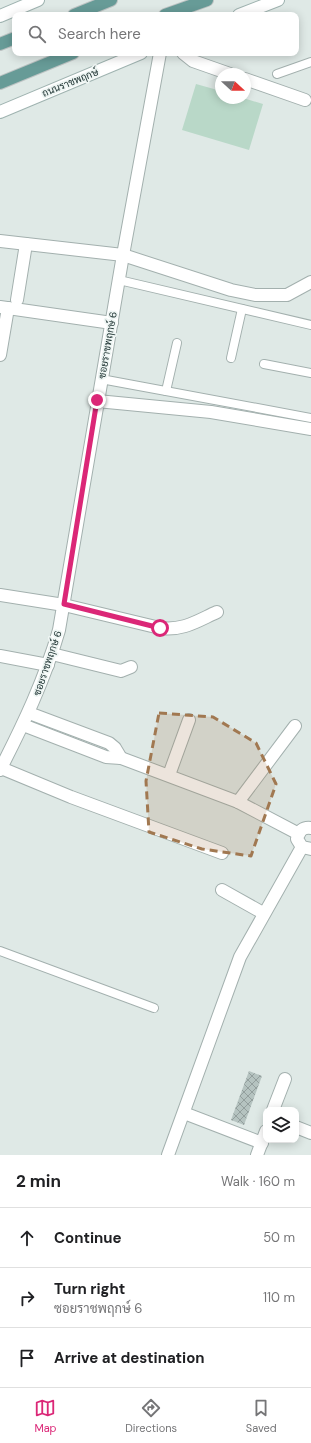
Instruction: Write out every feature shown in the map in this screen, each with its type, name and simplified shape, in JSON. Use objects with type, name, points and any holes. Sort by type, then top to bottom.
[{"type":"main road","points":[[81,12],[111,0]]},
{"type":"main road","points":[[173,12],[207,0]]},
{"type":"main road","points":[[0,44],[12,39]]},
{"type":"main road","points":[[0,83],[65,56]]},
{"type":"street","points":[[0,16],[38,0]]},
{"type":"street","points":[[247,12],[278,0]]},
{"type":"street","name":"ถนนราชพฤกษ์","points":[[0,112],[134,56]]},
{"type":"street","name":"ซอยราชพฤกษ์ 6","points":[[1,769],[29,713],[50,660],[64,604],[97,400],[159,56]]},
{"type":"street","points":[[187,56],[193,61],[215,69]]},
{"type":"street","points":[[251,81],[306,100]]},
{"type":"street","points":[[0,241],[123,255],[231,290],[256,295],[287,295],[311,282]]},
{"type":"street","points":[[17,300],[26,244]]},
{"type":"street","points":[[0,355],[4,308],[112,323]]},
{"type":"street","points":[[97,400],[175,407],[245,416],[311,429]]},
{"type":"street","points":[[0,595],[64,604],[173,630],[186,627],[217,612]]},
{"type":"street","points":[[0,656],[50,660],[121,671],[131,667]]},
{"type":"street","points":[[29,713],[110,743],[121,758]]},
{"type":"street","points":[[169,775],[189,720]]},
{"type":"street","points":[[23,725],[106,757],[121,758],[169,775],[238,802],[299,834]]},
{"type":"street","points":[[238,802],[294,726]]},
{"type":"street","points":[[1,769],[71,797],[222,853]]},
{"type":"street","points":[[168,1155],[240,956],[263,913],[306,848],[298,839],[299,834],[302,830],[311,828]]},
{"type":"street","points":[[222,890],[263,913]]},
{"type":"street","points":[[274,1107],[285,1079]]},
{"type":"street","points":[[184,1113],[262,1143]]},
{"type":"street","points":[[299,1128],[311,1133]]},
{"type":"street","points":[[258,1155],[263,1140]]},
{"type":"lane","points":[[276,74],[311,62]]},
{"type":"lane","points":[[119,280],[311,325]]},
{"type":"lane","points":[[231,358],[242,309]]},
{"type":"lane","points":[[166,391],[177,343]]},
{"type":"lane","points":[[264,364],[311,374]]},
{"type":"lane","points":[[101,379],[311,418]]},
{"type":"lane","points":[[0,951],[154,1008]]},
{"type":"highlighted area","points":[[159,713],[213,717],[256,743],[276,784],[251,856],[202,849],[149,832],[146,781]]},
{"type":"green space","points":[[196,84],[215,89],[215,104],[251,104],[251,100],[263,104],[249,150],[182,130]]},
{"type":"building","points":[[249,1071],[262,1076],[244,1125],[231,1120]]},
{"type":"route","points":[[97,400],[64,604],[160,628]]}]
